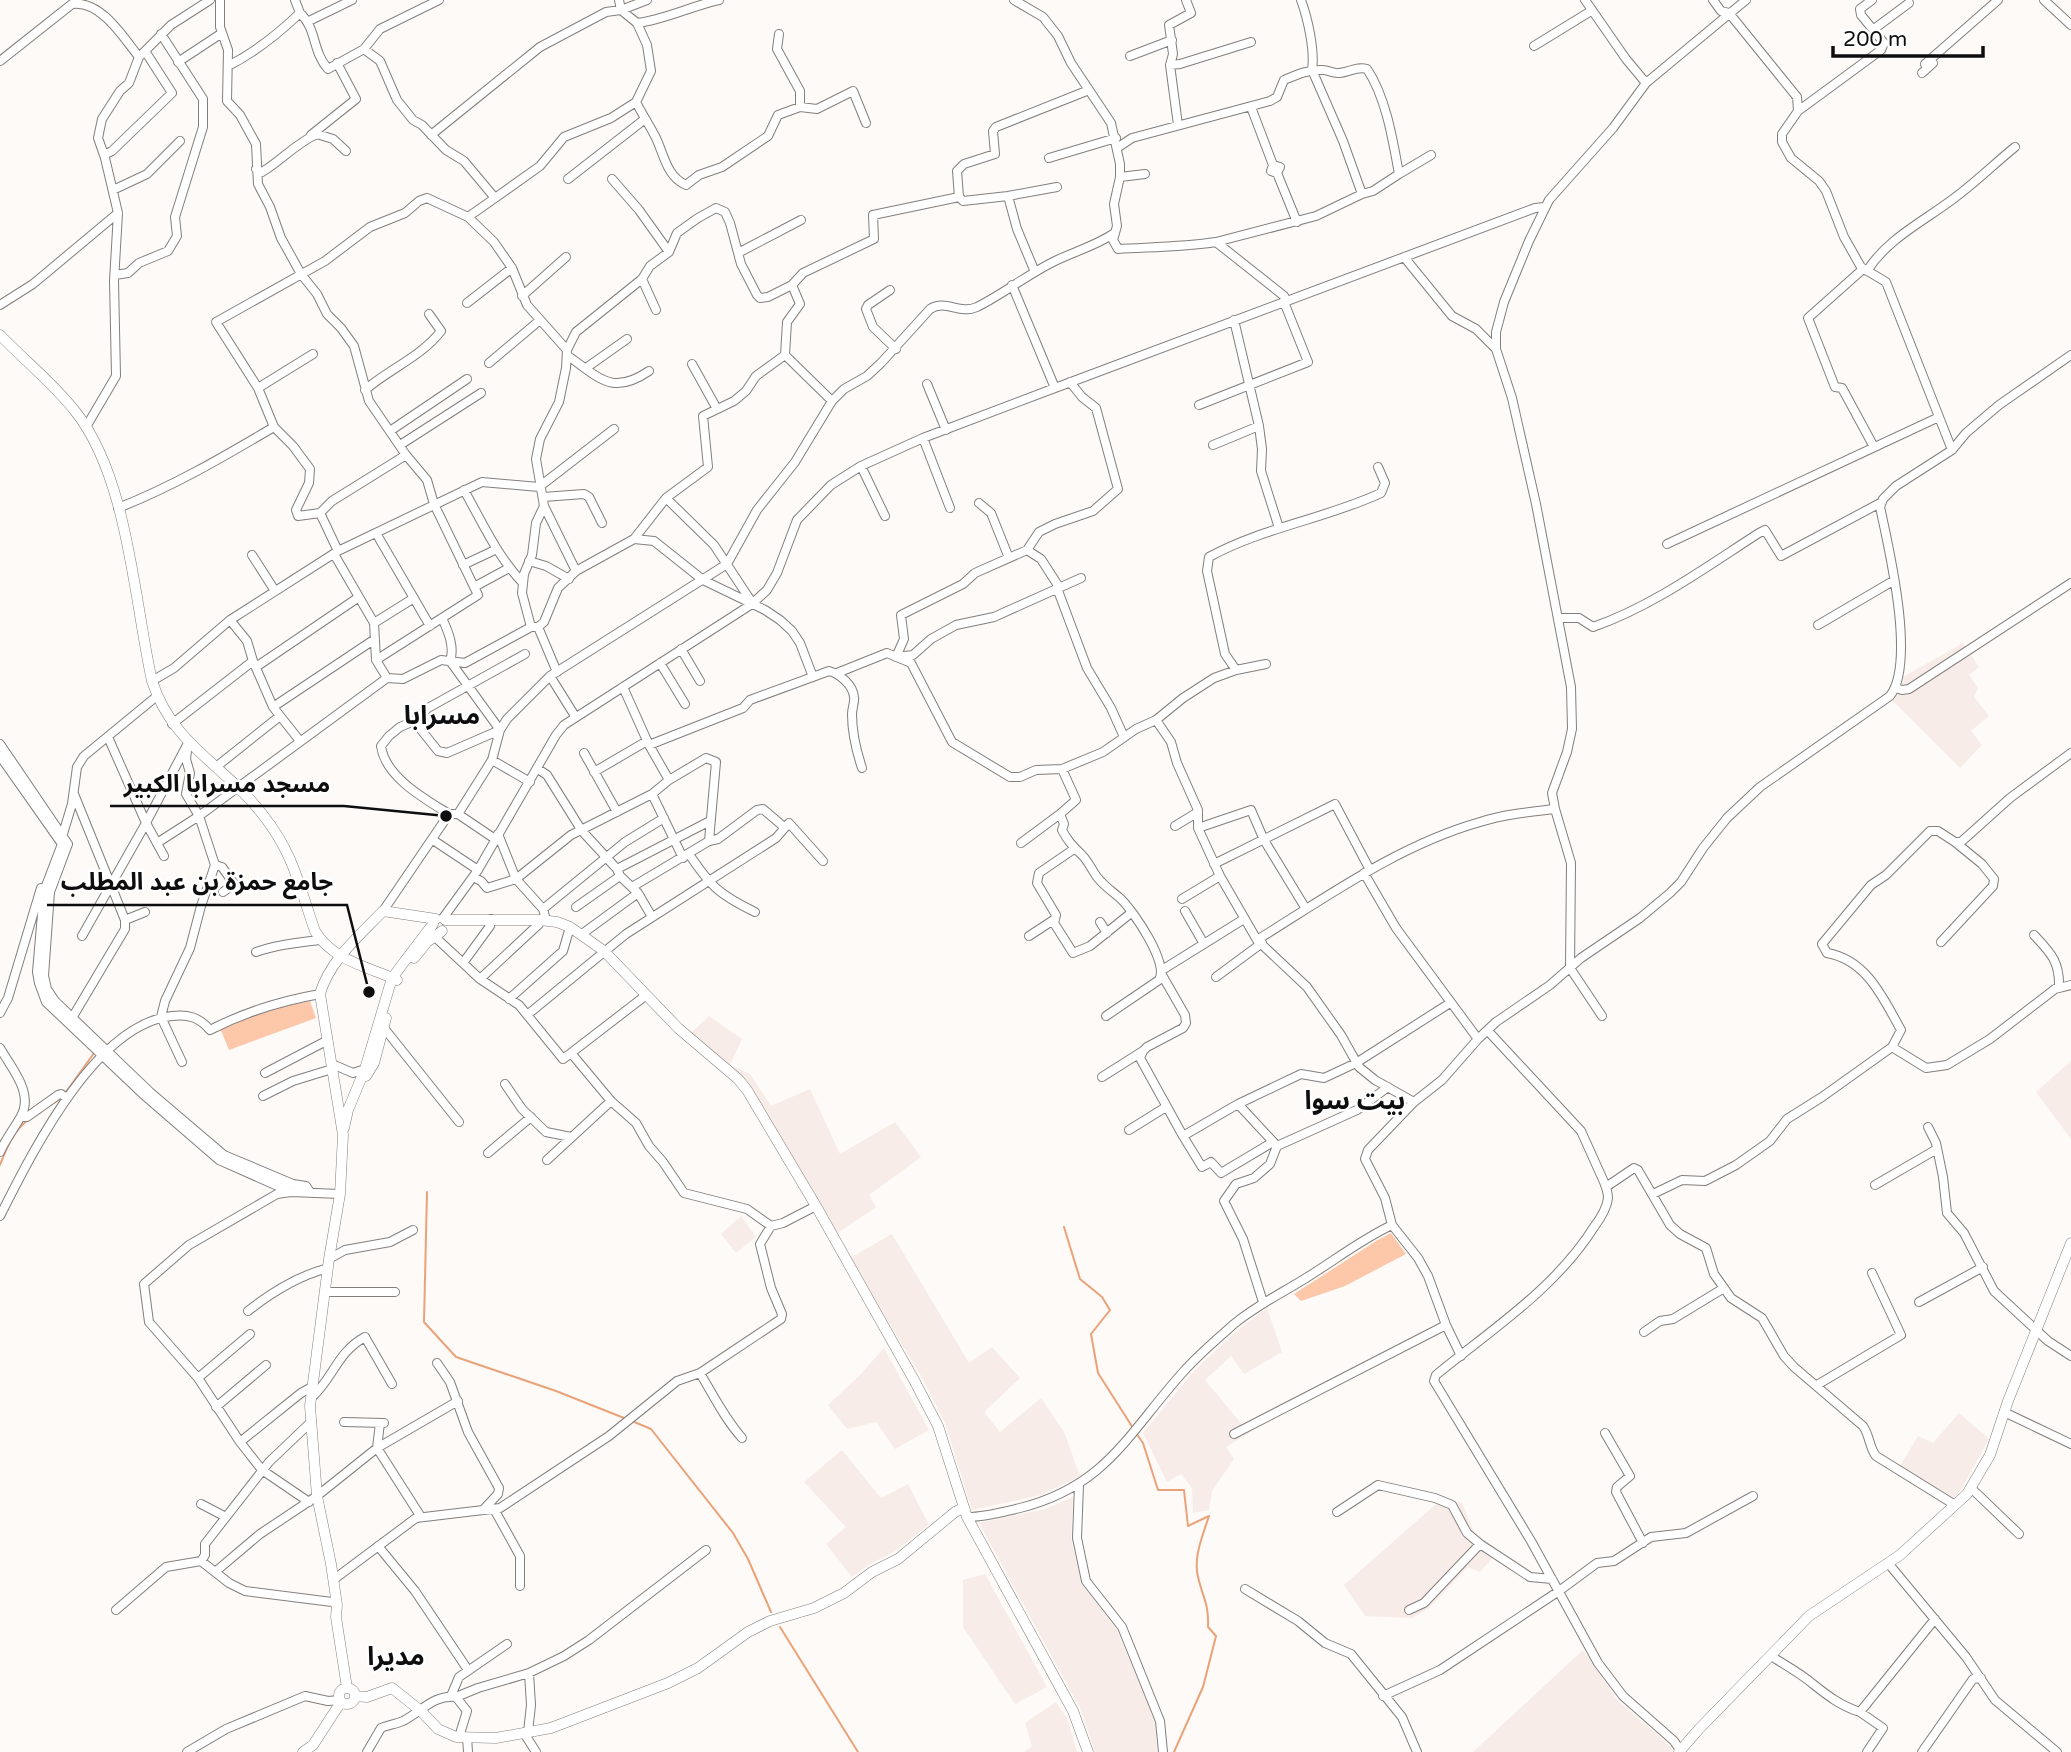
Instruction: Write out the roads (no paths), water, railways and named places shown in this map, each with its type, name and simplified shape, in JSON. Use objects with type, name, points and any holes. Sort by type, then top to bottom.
[{"type":"main road","points":[[0,335],[75,410],[103,461],[118,508],[152,681],[172,724],[188,743],[239,787],[269,823],[291,857],[315,931],[321,940],[341,956],[395,979]]},
{"type":"main road","points":[[0,342],[68,410],[97,461],[108,489],[138,631],[143,642]]},
{"type":"main road","points":[[343,1135],[320,994],[322,985],[341,956],[383,911],[439,925],[491,919],[543,920],[570,927],[604,951],[678,1028],[738,1079],[817,1206],[938,1426],[965,1512],[1073,1711],[1087,1752]]},
{"type":"main road","points":[[303,1752],[314,1749],[341,1701],[351,1704],[351,1692],[335,1617],[337,1605],[333,1580],[313,1499],[311,1422],[312,1392],[328,1263],[340,1194],[343,1135],[348,1110],[365,1069],[395,979],[439,925]]},
{"type":"main road","points":[[359,1085],[374,1063],[395,979]]},
{"type":"main road","points":[[1680,1751],[1808,1616],[1900,1555],[1970,1488],[1990,1455],[2004,1412],[2071,1243]]},
{"type":"main road","points":[[351,1692],[367,1697],[392,1688],[419,1709],[438,1729],[463,1737],[496,1738],[551,1728],[668,1683],[698,1668],[748,1632],[781,1617],[814,1608],[898,1559],[955,1512],[965,1512]]},
{"type":"street","points":[[86,427],[116,376],[115,275],[118,213],[98,138],[102,119],[120,91],[129,83],[142,54],[171,25],[210,0]]},
{"type":"street","points":[[220,0],[222,33],[228,50],[227,101],[240,115],[256,144],[258,184],[281,238],[327,314],[354,346],[369,401],[406,455],[427,480],[434,504],[478,595],[376,660]]},
{"type":"street","points":[[295,0],[300,13],[309,21],[319,59],[328,69],[364,49],[380,29],[439,0]]},
{"type":"street","points":[[309,21],[352,0]]},
{"type":"street","points":[[468,217],[540,166],[564,137],[611,118],[636,102],[650,71],[647,45],[637,23],[621,10],[619,0]]},
{"type":"street","points":[[431,135],[540,47],[606,12],[621,10],[647,0]]},
{"type":"street","points":[[637,23],[650,22],[692,6],[719,0]]},
{"type":"street","points":[[1015,0],[1043,17],[1058,36],[1071,63],[1111,122],[1117,143],[1120,177],[1114,204],[1117,217],[1113,234],[1114,246],[1118,249],[1175,248],[1216,242],[1297,222],[1373,191],[1431,155]]},
{"type":"street","points":[[1178,125],[1170,65],[1173,54],[1169,25],[1191,13],[1186,0]]},
{"type":"street","points":[[1301,0],[1311,31],[1309,42],[1314,59],[1312,70],[1343,141],[1362,194]]},
{"type":"street","points":[[1585,0],[1626,60],[1647,83]]},
{"type":"street","points":[[1713,0],[1721,11],[1729,13],[1797,97],[1798,110]]},
{"type":"street","points":[[1602,1016],[1570,968],[1571,863],[1552,800],[1572,729],[1571,687],[1536,504],[1512,398],[1496,349],[1496,332],[1504,302],[1544,207],[1613,128],[1647,83],[1746,0]]},
{"type":"street","points":[[1872,0],[1860,9],[1861,15],[1884,43],[1881,50],[1798,110],[1782,134],[1782,142],[1791,158],[1819,181],[1826,191],[1843,237],[1865,270],[1886,282],[1952,450]]},
{"type":"street","points":[[1923,68],[1998,0]]},
{"type":"street","points":[[2044,0],[2071,25]]},
{"type":"street","points":[[0,61],[72,2],[81,2],[102,11],[142,54],[172,93],[112,151],[104,155]]},
{"type":"street","points":[[1874,29],[1909,3]]},
{"type":"street","points":[[1534,46],[1591,11]]},
{"type":"street","points":[[228,66],[245,58],[300,13]]},
{"type":"street","points":[[178,62],[222,33]]},
{"type":"street","points":[[115,275],[128,273],[139,263],[168,251],[177,236],[175,217],[204,120],[203,100],[161,34]]},
{"type":"street","points":[[779,34],[777,49],[800,91],[800,107]]},
{"type":"street","points":[[1130,56],[1172,40]]},
{"type":"street","points":[[1170,65],[1251,42]]},
{"type":"street","points":[[364,49],[380,61],[397,100],[413,120],[422,125],[446,150],[464,161],[495,198]]},
{"type":"street","points":[[256,169],[262,172],[272,166],[356,99],[337,63]]},
{"type":"street","points":[[1049,158],[1117,143],[1270,101],[1277,97],[1284,80],[1312,70],[1337,74],[1361,67],[1367,69],[1376,81],[1399,174]]},
{"type":"street","points":[[1057,187],[963,201],[958,197],[957,171],[964,164],[995,154],[993,131],[996,127],[1089,90]]},
{"type":"street","points":[[636,102],[672,173],[677,181],[686,185],[699,175],[722,167],[768,136],[778,115],[800,107],[817,108],[853,91],[866,123]]},
{"type":"street","points":[[1251,107],[1273,164],[1280,167],[1277,173],[1297,222]]},
{"type":"street","points":[[568,179],[645,119]]},
{"type":"street","points":[[309,137],[317,134],[333,139],[346,151]]},
{"type":"street","points":[[113,190],[147,174],[180,141]]},
{"type":"street","points":[[1874,447],[1842,388],[1835,387],[1808,318],[1917,223],[1982,177],[2015,147]]},
{"type":"street","points":[[1120,177],[1144,174]]},
{"type":"street","points":[[612,179],[639,210],[668,252]]},
{"type":"street","points":[[1008,196],[1017,229],[1035,272]]},
{"type":"street","points":[[576,571],[539,487],[536,459],[540,439],[559,402],[568,353],[576,332],[642,279],[650,267],[668,252],[677,233],[716,208],[725,212],[741,264],[760,298],[768,297],[792,285],[803,273],[874,239],[873,215],[958,197]]},
{"type":"street","points":[[406,455],[332,501],[320,513],[298,516],[296,510],[309,483],[310,469],[274,426],[258,388],[216,322],[326,261],[370,227],[405,214],[419,201],[427,198],[468,217],[494,242],[512,268],[522,296],[568,353],[586,368],[618,385],[649,370]]},
{"type":"street","points":[[645,996],[563,1059],[519,1005],[480,979],[463,963],[439,925],[476,874],[556,735],[575,716],[752,604],[767,590],[777,573],[797,520],[831,485],[861,466],[923,438],[1535,208],[1544,207]]},
{"type":"street","points":[[0,305],[33,284],[118,213]]},
{"type":"street","points":[[738,253],[802,220]]},
{"type":"street","points":[[383,911],[492,760],[500,730],[507,719],[554,674],[727,564],[757,510],[795,462],[832,401],[844,389],[867,376],[896,349],[930,309],[938,304],[957,310],[975,308],[1035,272],[1113,234]]},
{"type":"street","points":[[1199,405],[1307,362],[1284,296],[1216,242]]},
{"type":"street","points":[[522,296],[566,257]]},
{"type":"street","points":[[1404,257],[1452,316],[1476,329],[1496,349]]},
{"type":"street","points":[[467,303],[512,268]]},
{"type":"street","points":[[642,279],[656,310]]},
{"type":"street","points":[[792,285],[800,304],[787,322],[785,355],[832,401]]},
{"type":"street","points":[[1012,285],[1055,388]]},
{"type":"street","points":[[890,290],[866,309],[873,327],[896,349]]},
{"type":"street","points":[[365,390],[433,341],[441,331],[429,314]]},
{"type":"street","points":[[489,363],[540,320]]},
{"type":"street","points":[[1234,320],[1259,426],[1261,471],[1279,528]]},
{"type":"street","points":[[586,368],[627,339]]},
{"type":"street","points":[[258,388],[313,354]]},
{"type":"street","points":[[157,843],[199,816],[387,678],[403,679],[441,660],[465,663],[544,622],[558,588],[576,571],[634,539],[666,498],[706,471],[708,467],[703,416],[734,401],[746,391],[756,376],[785,355]]},
{"type":"street","points":[[1558,618],[1579,618],[1593,627],[1621,617],[1765,530],[1781,556],[1882,502],[1896,486],[1952,450],[1966,433],[1998,405],[2071,355]]},
{"type":"street","points":[[692,364],[717,409]]},
{"type":"street","points":[[390,431],[467,379]]},
{"type":"street","points":[[896,657],[904,639],[901,615],[963,584],[975,573],[1027,550],[1039,532],[1093,511],[1118,489],[1096,408],[1082,397],[1070,382]]},
{"type":"street","points":[[927,384],[946,430]]},
{"type":"street","points":[[400,445],[481,393]]},
{"type":"street","points":[[1667,544],[1939,417]]},
{"type":"street","points":[[118,508],[155,494],[198,472],[274,426]]},
{"type":"street","points":[[1213,445],[1259,426]]},
{"type":"street","points":[[152,681],[174,668],[230,620],[336,553],[482,482],[539,487],[614,429]]},
{"type":"street","points":[[923,438],[950,509]]},
{"type":"street","points":[[861,466],[885,516]]},
{"type":"street","points":[[1236,670],[1225,654],[1207,571],[1209,557],[1247,538],[1334,511],[1381,493],[1385,483],[1378,467]]},
{"type":"street","points":[[464,490],[497,550],[523,583]]},
{"type":"street","points":[[544,502],[584,494],[589,497],[602,523]]},
{"type":"street","points":[[666,498],[714,545],[752,604]]},
{"type":"street","points":[[544,502],[536,523],[522,593],[554,674],[575,716]]},
{"type":"street","points":[[1461,1356],[1423,1266],[1392,1225],[1385,1198],[1365,1155],[1375,1141],[1414,1102],[1442,1080],[1478,1039],[1501,1018],[1550,985],[1581,958],[1670,894],[1727,818],[1760,787],[1890,696],[1896,688],[1899,614],[1880,507],[1882,502]]},
{"type":"street","points":[[979,503],[991,513],[1009,558]]},
{"type":"street","points":[[320,513],[336,553],[374,623],[376,660],[387,678]]},
{"type":"street","points":[[376,533],[430,625]]},
{"type":"street","points":[[634,539],[654,541],[703,580],[780,620],[800,643],[813,677]]},
{"type":"street","points":[[463,565],[497,550]]},
{"type":"street","points":[[1027,550],[1041,559],[1058,587],[1087,668],[1111,708],[1124,737]]},
{"type":"street","points":[[252,555],[275,592]]},
{"type":"street","points":[[529,561],[546,566],[569,579]]},
{"type":"street","points":[[474,587],[509,568]]},
{"type":"street","points":[[896,657],[913,654],[931,639],[956,625],[994,617],[1080,578]]},
{"type":"street","points":[[1818,625],[1893,581]]},
{"type":"street","points":[[1896,688],[1909,688],[2071,583]]},
{"type":"street","points":[[172,724],[254,664],[359,597]]},
{"type":"street","points":[[374,623],[414,598]]},
{"type":"street","points":[[442,618],[451,642],[450,661]]},
{"type":"street","points":[[230,620],[247,641],[273,707],[300,741]]},
{"type":"street","points":[[273,707],[375,639]]},
{"type":"street","points":[[681,649],[700,681]]},
{"type":"street","points":[[837,673],[887,653],[911,663],[952,742],[1010,777],[1020,777],[1036,770],[1062,769],[1103,752],[1156,720],[1214,678],[1266,664]]},
{"type":"street","points":[[480,979],[543,920],[543,909],[516,879],[497,837],[411,789],[382,756],[381,746],[400,727],[414,722],[428,708],[525,654]]},
{"type":"street","points":[[450,661],[500,730]]},
{"type":"street","points":[[660,663],[685,704]]},
{"type":"street","points":[[594,772],[648,743],[744,708],[750,700],[829,671],[837,673],[855,696],[852,712],[855,744],[862,768]]},
{"type":"street","points":[[623,687],[648,743],[669,780]]},
{"type":"street","points":[[0,1013],[8,998],[34,904],[62,837],[74,794],[77,768],[84,756],[157,696]]},
{"type":"street","points":[[216,767],[280,716]]},
{"type":"street","points":[[1156,720],[1171,742],[1198,812],[1198,828],[1214,864],[1259,942],[1307,988],[1364,1072],[1414,1102]]},
{"type":"street","points":[[414,722],[438,751],[447,753],[500,730]]},
{"type":"street","points":[[108,737],[146,824],[164,856]]},
{"type":"street","points":[[182,1062],[161,1017],[165,1001],[190,947],[215,865],[199,816],[186,794],[190,773],[186,759],[188,743]]},
{"type":"street","points":[[82,936],[146,824],[188,743]]},
{"type":"street","points":[[0,744],[62,837],[62,847],[44,891],[37,978],[43,996],[51,1008],[225,1155],[293,1184],[306,1186],[310,1192]]},
{"type":"street","points":[[584,753],[617,812]]},
{"type":"street","points":[[1955,842],[1961,842],[2010,798],[2071,753]]},
{"type":"street","points":[[0,756],[68,844],[50,892],[44,976],[47,989],[55,1001],[145,1096],[219,1160],[291,1192]]},
{"type":"street","points":[[433,840],[476,874],[487,888],[516,879],[571,835],[652,794],[669,780],[706,758],[716,762],[709,841]]},
{"type":"street","points":[[492,760],[530,782]]},
{"type":"street","points":[[538,769],[547,775],[582,831],[635,890],[652,917]]},
{"type":"street","points":[[1021,843],[1076,800],[1062,769]]},
{"type":"street","points":[[72,1018],[125,929],[125,920],[74,794]]},
{"type":"street","points":[[652,794],[674,839],[708,882],[728,899],[755,912]]},
{"type":"street","points":[[1214,864],[1335,804],[1396,928],[1478,1039]]},
{"type":"street","points":[[582,934],[635,890],[709,841],[718,839],[757,810],[763,809],[784,827]]},
{"type":"street","points":[[1216,977],[1306,909],[1367,872],[1474,824],[1519,813],[1555,809]]},
{"type":"street","points":[[1198,828],[1251,810],[1265,840],[1306,909]]},
{"type":"street","points":[[1175,826],[1198,812]]},
{"type":"street","points":[[1060,814],[1064,824],[1062,830],[1074,849],[1121,900],[1151,942],[1162,972],[1185,1015],[1186,1023],[1183,1028],[1102,1077]]},
{"type":"street","points":[[543,909],[605,857],[664,818]]},
{"type":"street","points":[[576,907],[618,873],[710,821]]},
{"type":"street","points":[[527,1015],[604,951],[776,838],[789,823],[823,861]]},
{"type":"street","points":[[1653,1194],[1682,1180],[1705,1181],[1736,1164],[1770,1141],[1787,1118],[1822,1097],[1892,1047],[1901,1030],[1878,987],[1862,970],[1843,956],[1827,953],[1822,944],[1871,885],[1886,875],[1930,831],[1938,831],[1955,842],[1982,864],[1993,879],[1993,886],[1941,942]]},
{"type":"street","points":[[1074,849],[1039,873],[1037,883],[1056,915],[1054,923],[1073,953],[1090,946],[1131,913]]},
{"type":"street","points":[[215,865],[222,867],[238,886],[223,892]]},
{"type":"street","points":[[1182,899],[1220,876]]},
{"type":"street","points":[[1185,911],[1205,944]]},
{"type":"street","points":[[125,920],[145,912]]},
{"type":"street","points":[[463,963],[490,926],[491,919]]},
{"type":"street","points":[[1029,936],[1055,919]]},
{"type":"street","points":[[1106,1016],[1159,980],[1162,972],[1244,919]]},
{"type":"street","points":[[1100,922],[1107,933]]},
{"type":"street","points":[[509,999],[563,951],[570,927]]},
{"type":"street","points":[[2034,935],[2049,950],[2060,970],[2059,988]]},
{"type":"street","points":[[256,952],[273,946],[282,947],[321,940]]},
{"type":"street","points":[[1892,1047],[1926,1068],[1947,1065],[1990,1039],[2055,989],[2071,985]]},
{"type":"street","points":[[0,1216],[40,1138],[67,1098],[126,1032],[161,1017],[185,1015],[194,1017],[210,1030],[238,1016],[284,1000],[320,994]]},
{"type":"street","points":[[1183,1136],[1238,1104],[1301,1074],[1324,1079],[1356,1063],[1450,1003]]},
{"type":"street","points":[[384,1028],[459,1122]]},
{"type":"street","points":[[1488,1031],[1494,1044],[1552,1109],[1581,1131],[1606,1186],[1608,1198],[1605,1209],[1570,1262],[1504,1321],[1436,1375],[1434,1381],[1610,1681],[1674,1741],[1680,1751]]},
{"type":"street","points":[[265,1073],[328,1041]]},
{"type":"street","points":[[0,1048],[18,1076],[26,1098],[21,1117],[0,1152]]},
{"type":"street","points":[[1143,1051],[1141,1063],[1202,1167],[1211,1162],[1221,1173],[1275,1144],[1357,1110],[1388,1087]]},
{"type":"street","points":[[571,1053],[611,1101],[636,1123],[649,1146],[684,1193],[747,1209],[771,1226]]},
{"type":"street","points":[[263,1096],[293,1081],[332,1067],[353,1073],[365,1069]]},
{"type":"street","points":[[505,1084],[546,1132],[571,1137]]},
{"type":"street","points":[[21,1117],[27,1117],[58,1095],[67,1098]]},
{"type":"street","points":[[547,1160],[611,1101]]},
{"type":"street","points":[[1238,1104],[1275,1144]]},
{"type":"street","points":[[1129,1130],[1166,1107]]},
{"type":"street","points":[[488,1153],[531,1117]]},
{"type":"street","points":[[1928,1127],[1937,1149],[1947,1213],[1964,1233],[1994,1291],[2048,1341],[2071,1356]]},
{"type":"street","points":[[1263,1301],[1243,1239],[1224,1200],[1236,1184],[1254,1178],[1269,1164],[1275,1144]]},
{"type":"street","points":[[1875,1185],[1937,1149]]},
{"type":"street","points":[[1606,1186],[1634,1168],[1638,1170],[1671,1225],[1680,1234],[1706,1248],[1714,1274],[1724,1288],[1738,1304],[1766,1322],[1784,1356],[1794,1367],[1863,1426],[1868,1433],[1871,1450],[1876,1456],[1955,1505]]},
{"type":"street","points":[[313,1499],[262,1470],[240,1442],[198,1378],[149,1322],[144,1283],[189,1245],[276,1194],[340,1194]]},
{"type":"street","points":[[333,1580],[416,1518],[500,1508],[609,1436],[677,1381],[700,1373],[781,1319],[782,1314],[771,1288],[760,1244],[771,1226],[817,1206]]},
{"type":"street","points":[[965,1512],[1016,1509],[1043,1502],[1079,1485],[1120,1448],[1190,1364],[1234,1324],[1263,1301],[1392,1225]]},
{"type":"street","points":[[248,1311],[266,1297],[328,1263],[345,1250],[390,1242],[413,1230]]},
{"type":"street","points":[[1919,1302],[1983,1267]]},
{"type":"street","points":[[1817,1385],[1901,1335],[1872,1273]]},
{"type":"street","points":[[1644,1332],[1660,1321],[1673,1319],[1724,1288]]},
{"type":"street","points":[[325,1292],[395,1292]]},
{"type":"street","points":[[1234,1434],[1446,1325]]},
{"type":"street","points":[[198,1378],[250,1334]]},
{"type":"street","points":[[240,1442],[301,1393],[319,1391],[345,1351],[365,1337],[392,1384]]},
{"type":"street","points":[[437,1363],[450,1382],[468,1432],[499,1488],[498,1494],[483,1510]]},
{"type":"street","points":[[216,1407],[266,1365]]},
{"type":"street","points":[[700,1373],[723,1408],[729,1423],[742,1438]]},
{"type":"street","points":[[215,1572],[260,1534],[313,1499],[377,1448],[458,1401]]},
{"type":"street","points":[[2004,1412],[2071,1444]]},
{"type":"street","points":[[116,1610],[166,1567],[201,1561],[205,1555],[205,1544],[262,1470],[311,1422]]},
{"type":"street","points":[[344,1422],[382,1423],[377,1448],[421,1517]]},
{"type":"street","points":[[1605,1433],[1630,1476],[1616,1492],[1643,1543]]},
{"type":"street","points":[[1079,1485],[1077,1538],[1086,1581],[1122,1627],[1160,1721],[1163,1752]]},
{"type":"street","points":[[1337,1512],[1378,1485],[1452,1505],[1467,1533],[1480,1544],[1530,1577],[1552,1578]]},
{"type":"street","points":[[1970,1488],[2019,1534]]},
{"type":"street","points":[[1383,1696],[1440,1670],[1597,1563],[1614,1561],[1651,1537],[1686,1533],[1753,1496]]},
{"type":"street","points":[[201,1504],[226,1517]]},
{"type":"street","points":[[494,1509],[520,1556],[520,1586]]},
{"type":"street","points":[[1409,1610],[1424,1603],[1480,1544]]},
{"type":"street","points":[[378,1546],[415,1591],[468,1670]]},
{"type":"street","points":[[367,1752],[381,1728],[403,1721],[419,1709],[442,1698],[529,1673],[589,1640],[706,1550]]},
{"type":"street","points":[[201,1561],[229,1583],[245,1591],[332,1602],[337,1605]]},
{"type":"street","points":[[1888,1563],[1936,1619],[1981,1678],[1994,1700],[2039,1734],[2057,1752]]},
{"type":"street","points":[[1245,1589],[1298,1621],[1325,1643],[1352,1654],[1402,1717],[1417,1752]]},
{"type":"street","points":[[1860,1712],[1936,1619]]},
{"type":"street","points":[[453,1697],[459,1677],[507,1644]]},
{"type":"street","points":[[1771,1656],[1812,1683],[1824,1695],[1860,1712],[1883,1728],[1867,1752]]},
{"type":"street","points":[[529,1673],[531,1705],[526,1733],[536,1752]]},
{"type":"street","points":[[1922,1752],[1973,1679],[1981,1678]]},
{"type":"street","points":[[187,1752],[226,1729],[305,1696],[341,1701]]},
{"type":"street","points":[[453,1697],[467,1711],[463,1737],[468,1752]]},
{"type":"waterway","points":[[66,1092],[94,1053]]},
{"type":"waterway","points":[[47,1107],[60,1099]]},
{"type":"waterway","points":[[0,1165],[15,1134],[28,1120]]},
{"type":"waterway","points":[[427,1192],[424,1322],[456,1357],[556,1391],[624,1418]]},
{"type":"waterway","points":[[1064,1227],[1080,1279],[1102,1297],[1110,1310],[1091,1334],[1098,1373],[1133,1428]]},
{"type":"waterway","points":[[632,1421],[651,1429],[733,1533],[748,1559],[771,1612]]},
{"type":"waterway","points":[[1136,1433],[1143,1443],[1158,1490],[1184,1490],[1188,1526],[1209,1516],[1199,1546],[1197,1569],[1207,1607],[1208,1627],[1216,1636],[1203,1687],[1174,1752]]},
{"type":"waterway","points":[[780,1627],[858,1752]]},
{"type":"place","name":"مسجد مسرابا الكبير","points":[[446,816]]},
{"type":"place","name":"جامع حمزة بن عبد المطلب","points":[[369,992]]},
{"type":"district","name":"مسرابا","points":[[442,715]]},
{"type":"district","name":"بيت سوا","points":[[1355,1100]]},
{"type":"district","name":"مديرا","points":[[396,1656]]}]
